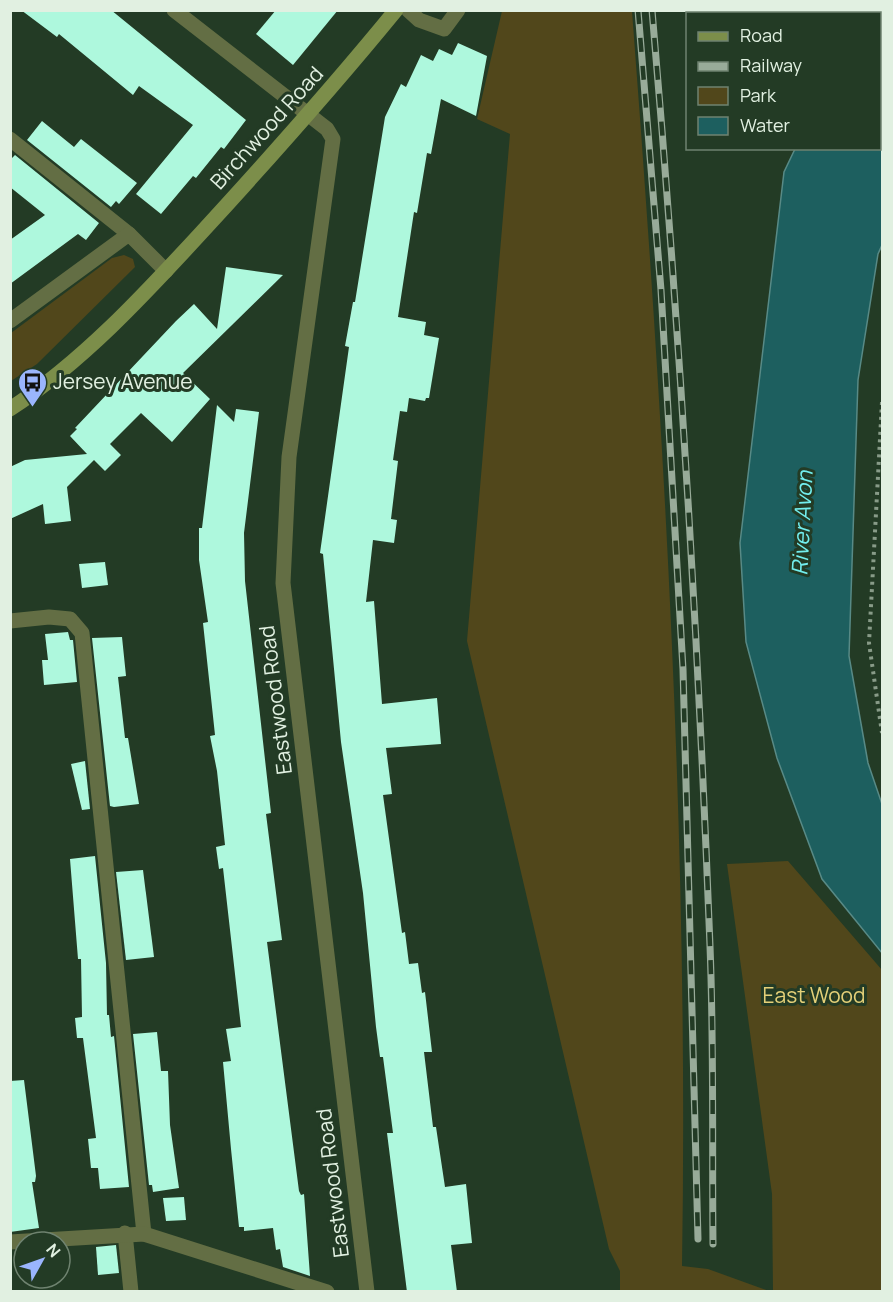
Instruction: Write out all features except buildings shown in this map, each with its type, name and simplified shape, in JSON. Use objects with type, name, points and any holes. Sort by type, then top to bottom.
[{"type":"street","points":[[174,10],[309,116]]},
{"type":"street","name":"Birchwood Road","points":[[10,409],[35,393],[89,347],[166,271],[309,116],[396,10]]},
{"type":"street","points":[[408,10],[419,20],[444,29],[458,10]]},
{"type":"street","name":"Eastwood Road","points":[[309,116],[327,129],[333,140],[289,457],[283,583],[367,1292]]},
{"type":"street","points":[[10,139],[129,234],[166,271]]},
{"type":"street","points":[[10,321],[129,234]]},
{"type":"street","points":[[10,621],[49,617],[70,619],[82,633],[144,1234]]},
{"type":"street","points":[[125,1233],[130,1292]]},
{"type":"street","points":[[10,1242],[125,1233],[144,1234],[327,1292]]},
{"type":"path","points":[[882,402],[869,643],[882,733]]},
{"type":"green space","points":[[502,11],[632,11],[644,167],[672,638],[682,952],[682,1266],[708,1269],[769,1291],[620,1291],[620,1271],[609,1249],[467,641],[510,134],[477,119]]},
{"type":"green space","points":[[124,255],[133,259],[135,267],[37,364],[11,381],[11,333],[112,258]]},
{"type":"green space","name":"East Wood","points":[[788,861],[882,970],[882,1291],[773,1291],[772,1194],[727,864]]},
{"type":"water","name":"River Avon","points":[[882,44],[882,245],[878,254],[858,380],[849,656],[868,763],[882,804],[882,953],[822,879],[777,758],[746,642],[740,543],[784,172],[795,150],[881,150]]},
{"type":"railway","points":[[638,10],[661,290],[683,669],[698,1239]]},
{"type":"railway","points":[[652,10],[679,361],[700,712],[711,983],[713,1244]]},
{"type":"place","name":"Jersey Avenue","points":[[32,408]]}]
